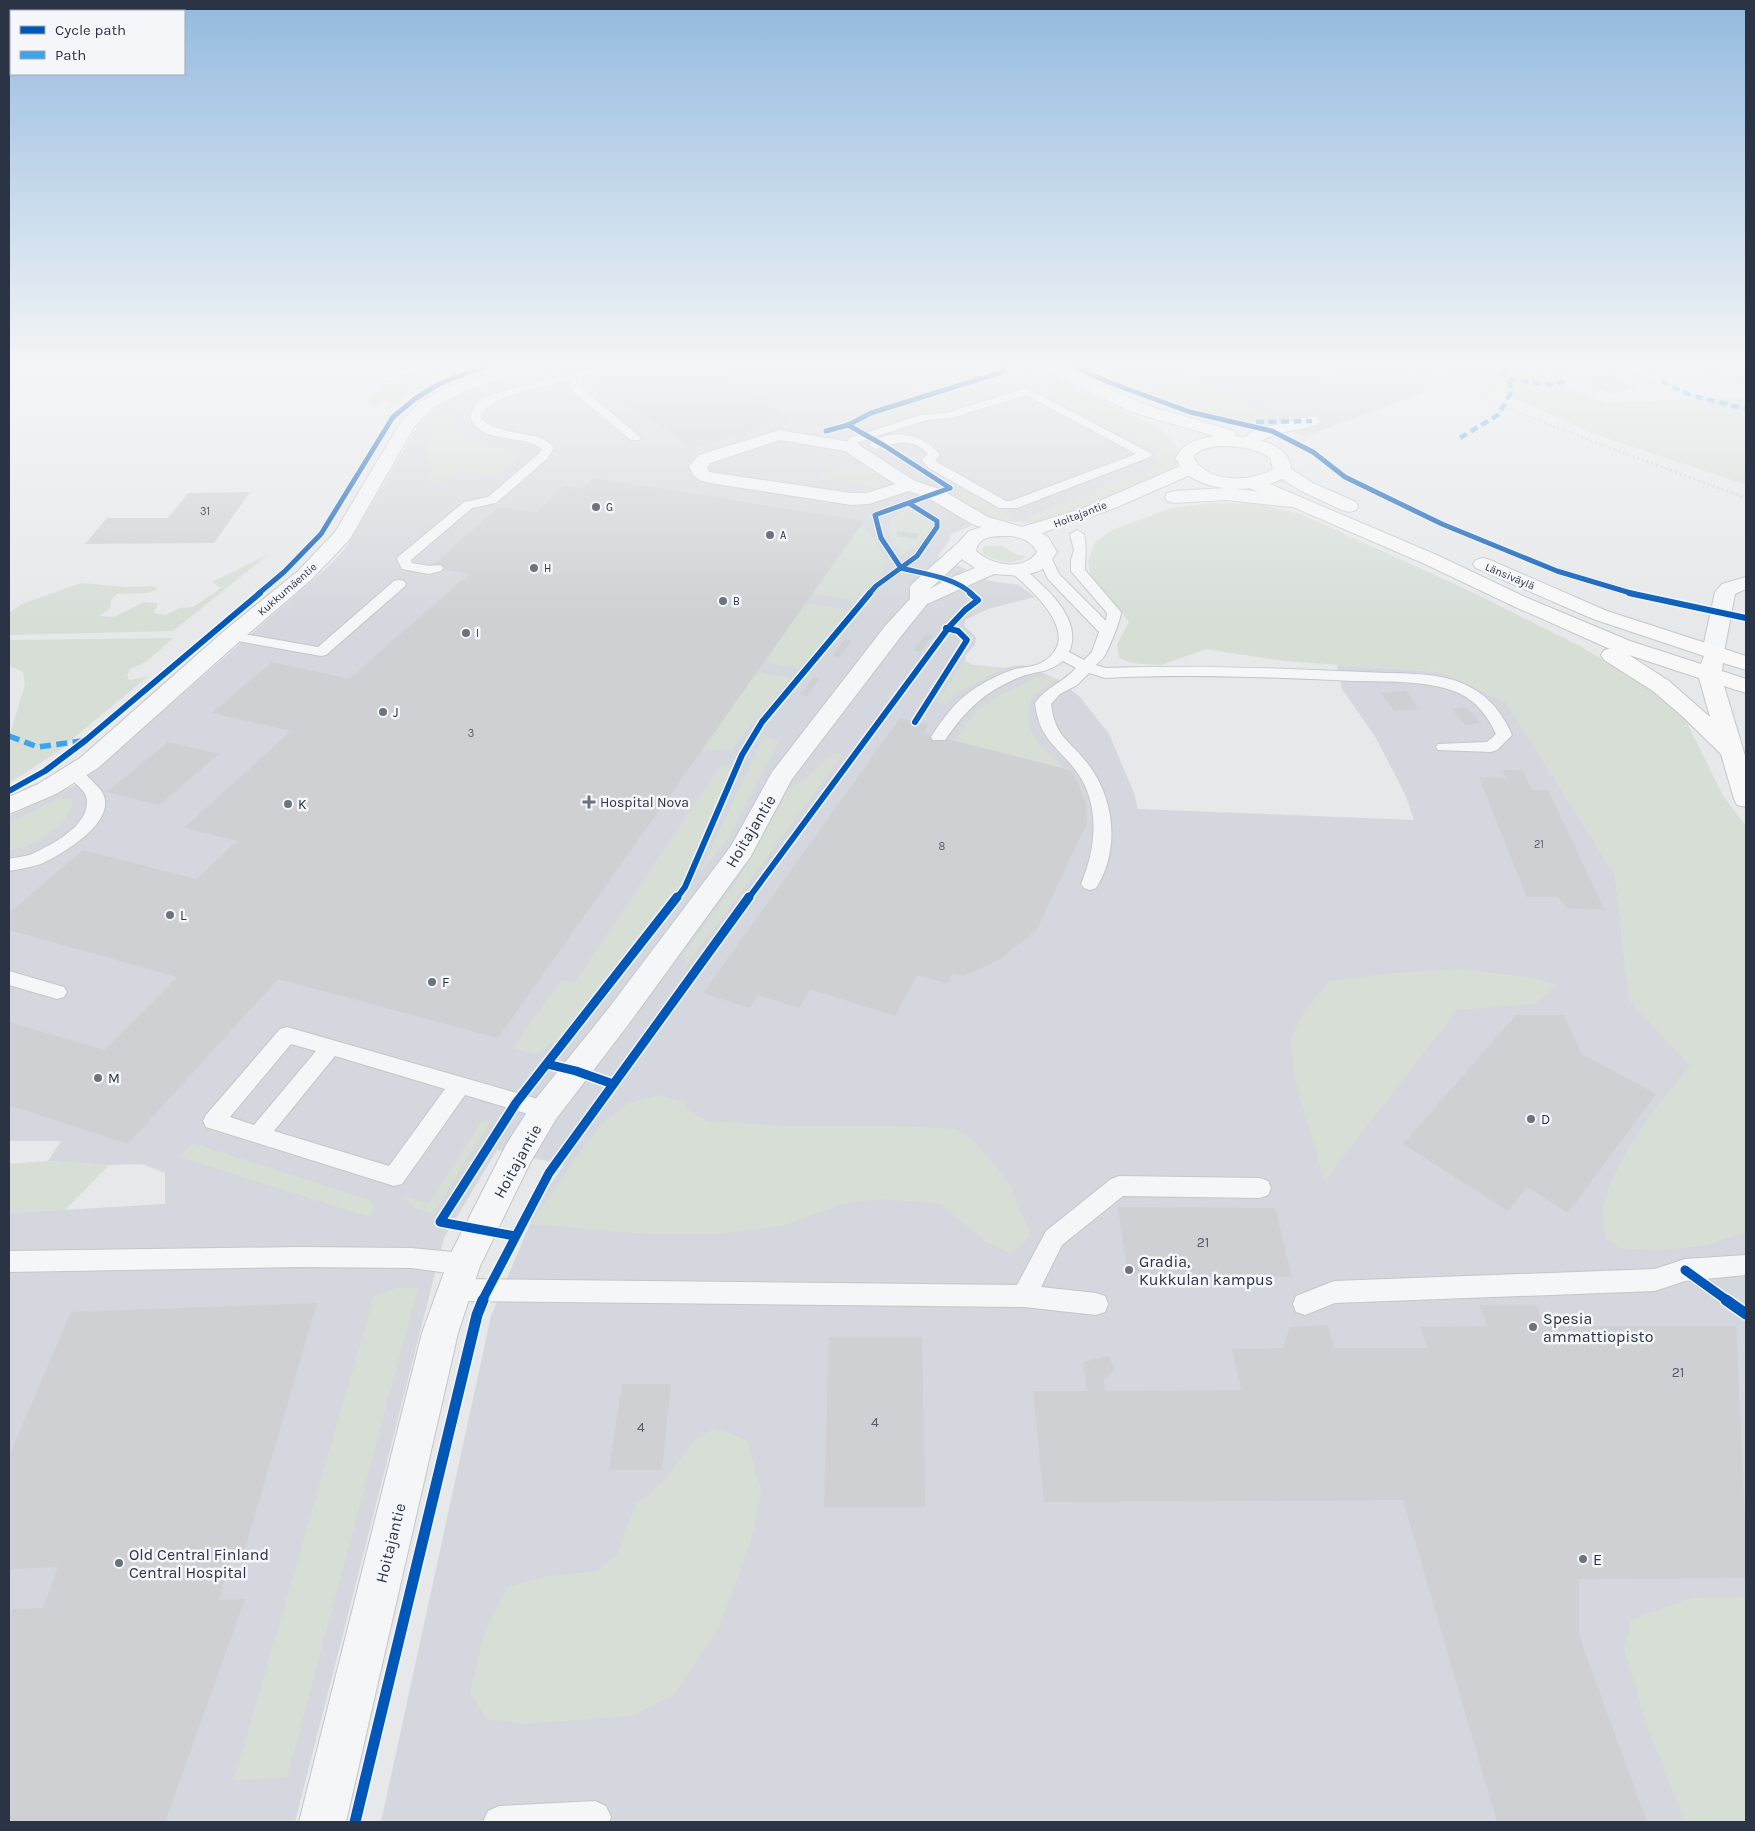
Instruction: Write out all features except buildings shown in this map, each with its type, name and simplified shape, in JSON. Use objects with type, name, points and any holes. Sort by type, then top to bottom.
[{"type":"main road","points":[[1187,448],[1190,459],[1210,478],[1230,483],[1253,483],[1270,479],[1280,464]]},
{"type":"main road","points":[[1190,459],[1201,448]]},
{"type":"main road","name":"Länsiväylä","points":[[1264,448],[1307,487],[1600,615],[1746,663]]},
{"type":"main road","name":"Länsiväylä","points":[[1253,483],[1278,493],[1291,501],[1432,560],[1518,601],[1622,646],[1710,676],[1746,686]]},
{"type":"main road","points":[[1518,601],[1564,631],[1616,657],[1650,677],[1692,711],[1732,752]]},
{"type":"main road","points":[[1713,652],[1710,676],[1746,799]]},
{"type":"street","name":"Kukkumäentie","points":[[9,806],[47,789],[89,763],[232,636],[305,575],[343,535],[393,448]]},
{"type":"street","points":[[736,448],[705,458],[698,466],[701,475],[710,478],[851,499],[869,498],[909,484]]},
{"type":"street","points":[[852,448],[909,484],[934,494],[981,522],[1017,531],[1041,541],[1045,552]]},
{"type":"street","points":[[1280,464],[1288,448]]},
{"type":"street","name":"Hoitajantie","points":[[920,600],[920,587],[968,543],[987,532],[1047,527],[1100,508],[1190,459]]},
{"type":"street","name":"Hoitajantie","points":[[1017,570],[1030,567],[1045,552],[1077,534],[1174,497],[1182,488],[1210,478]]},
{"type":"street","points":[[909,484],[910,494],[956,525],[968,543],[966,552],[971,558],[991,568],[1017,570]]},
{"type":"street","name":"Länsiväylä","points":[[1174,497],[1226,494],[1291,501]]},
{"type":"street","name":"Hoitajantie","points":[[322,1822],[438,1340],[458,1277],[518,1155],[545,1110],[618,1017],[742,850],[781,777],[894,630],[920,600],[991,568]]},
{"type":"street","points":[[1713,652],[1725,592],[1729,588],[1746,583]]},
{"type":"lane","points":[[436,568],[429,570],[407,566],[404,559],[468,505],[495,504],[543,456],[548,448]]},
{"type":"lane","points":[[916,448],[924,453],[934,455],[928,460],[933,465],[1003,505],[1013,505],[1146,454],[1136,448]]},
{"type":"lane","points":[[1077,534],[1081,550],[1078,560],[1078,572],[1114,612],[1114,619],[1107,631],[1099,653],[1072,682],[1055,691],[1043,703],[1046,724],[1084,771],[1100,804],[1103,824],[1098,868],[1090,884]]},
{"type":"lane","points":[[1045,552],[1053,576],[1107,631]]},
{"type":"lane","points":[[939,737],[958,710],[982,691],[1019,673],[1046,666],[1062,654],[1066,637],[1059,613],[1038,588],[1017,570]]},
{"type":"lane","points":[[232,636],[321,652],[399,584]]},
{"type":"lane","points":[[1062,654],[1085,668],[1105,673],[1290,673],[1428,680],[1458,687],[1483,702],[1497,720],[1504,735],[1490,748],[1444,747]]},
{"type":"lane","points":[[9,865],[36,859],[72,838],[86,826],[96,809],[94,793],[74,772]]},
{"type":"lane","points":[[9,978],[57,992]]},
{"type":"lane","points":[[460,1085],[394,1177],[214,1121],[287,1035],[460,1085],[516,1103],[545,1110]]},
{"type":"lane","points":[[258,1134],[331,1047]]},
{"type":"lane","points":[[1024,1296],[1054,1238],[1119,1186],[1260,1188]]},
{"type":"lane","points":[[9,1262],[300,1257],[412,1258],[458,1277],[1024,1296],[1096,1304]]},
{"type":"lane","points":[[1305,1304],[1334,1292],[1655,1280],[1685,1270],[1746,1265]]},
{"type":"lane","points":[[500,1822],[595,1817]]},
{"type":"shaded area","points":[[405,448],[1158,448],[1179,463],[1029,523],[996,519],[981,522],[951,534],[950,540],[938,556],[990,581],[1019,585],[1035,597],[988,609],[965,620],[964,626],[976,637],[975,645],[966,655],[965,661],[973,665],[1004,668],[1023,665],[1057,679],[1080,697],[1109,734],[1134,793],[1138,809],[1414,820],[1405,794],[1376,738],[1342,689],[1337,665],[1439,672],[1506,702],[1615,875],[1629,1000],[1746,1105],[1746,1822],[381,1822],[491,1316],[540,1200],[564,1165],[497,1150],[444,1238],[295,1822],[9,1822],[9,1213],[165,1204],[165,1173],[142,1164],[109,1165],[48,1161],[61,1141],[9,1141],[9,816],[77,784],[329,566],[345,549]]},
{"type":"shaded area","points":[[428,448],[507,448],[502,453],[519,456],[493,477],[466,473],[449,479],[442,485],[423,482],[432,473]]},
{"type":"shaded area","points":[[1155,448],[1177,448],[1179,458],[1177,464],[1164,477],[1045,522],[1013,522],[996,519],[945,496],[963,489],[1019,520],[1154,468]]},
{"type":"shaded area","points":[[1638,448],[1746,448],[1746,485]]},
{"type":"shaded area","points":[[860,463],[886,482],[885,488],[822,479],[820,476]]},
{"type":"shaded area","points":[[1211,503],[1260,504],[1301,514],[1472,592],[1578,645],[1652,689],[1685,719],[1723,796],[1746,826],[1746,1232],[1708,1245],[1659,1251],[1620,1248],[1606,1239],[1603,1209],[1616,1172],[1626,1152],[1651,1114],[1690,1066],[1629,1000],[1615,875],[1506,702],[1439,672],[1284,661],[1206,649],[1161,665],[1132,663],[1119,658],[1117,644],[1129,622],[1091,578],[1088,561],[1095,543],[1112,530],[1171,508]]},
{"type":"shaded area","points":[[909,508],[931,521],[930,527],[921,542],[901,556],[889,534],[890,522],[900,512]]},
{"type":"shaded area","points":[[860,526],[873,537],[886,563],[883,572],[857,601],[812,593]]},
{"type":"shaded area","points":[[984,546],[1002,546],[1017,555],[1026,556],[1011,562],[999,561],[984,554],[982,550]]},
{"type":"shaded area","points":[[269,554],[173,631],[9,635],[9,613],[22,604],[81,583],[126,587],[153,586],[157,589],[148,593],[117,594],[111,600],[110,608],[99,616],[114,617],[144,602],[158,603],[154,613],[166,615],[179,608],[193,607],[221,588],[212,582]]},
{"type":"shaded area","points":[[805,603],[850,610],[799,669],[764,662]]},
{"type":"shaded area","points":[[173,638],[146,662],[130,669],[127,675],[129,680],[147,677],[57,752],[11,782],[9,780],[9,737],[25,685],[23,672],[9,666],[9,640]]},
{"type":"shaded area","points":[[964,661],[973,665],[1004,668],[959,692],[946,704],[937,702]]},
{"type":"shaded area","points":[[757,672],[791,678],[732,749],[701,751]]},
{"type":"shaded area","points":[[1048,676],[1057,679],[1032,696],[1029,720],[1031,729],[1040,745],[1065,769],[955,741],[972,717],[991,701],[1037,678]]},
{"type":"shaded area","points":[[764,736],[779,740],[730,836],[697,877]]},
{"type":"shaded area","points":[[835,753],[843,755],[686,966],[684,954],[741,875],[779,802],[790,788]]},
{"type":"shaded area","points":[[721,764],[734,767],[679,888],[558,1039],[535,1055],[513,1048],[561,980],[575,982]]},
{"type":"shaded area","points":[[72,798],[67,816],[50,833],[28,845],[9,850],[9,823],[58,799]]},
{"type":"shaded area","points":[[1463,969],[1535,978],[1556,985],[1535,1004],[1457,1010],[1324,1181],[1295,1080],[1291,1040],[1300,1018],[1329,981],[1392,973]]},
{"type":"shaded area","points":[[658,1095],[681,1101],[691,1112],[708,1121],[786,1126],[900,1126],[957,1129],[978,1146],[1008,1181],[1031,1236],[1011,1254],[986,1242],[941,1204],[883,1199],[843,1204],[782,1226],[719,1234],[646,1234],[531,1224],[579,1153],[603,1123],[629,1103]]},
{"type":"shaded area","points":[[483,1119],[490,1122],[434,1214],[413,1207],[404,1196],[429,1203]]},
{"type":"shaded area","points":[[193,1143],[372,1201],[375,1210],[369,1217],[180,1157]]},
{"type":"shaded area","points":[[48,1161],[109,1165],[65,1210],[9,1213],[9,1164]]},
{"type":"shaded area","points":[[397,1288],[418,1288],[287,1778],[234,1780],[374,1296]]},
{"type":"shaded area","points":[[714,1428],[747,1440],[761,1490],[751,1541],[719,1628],[674,1694],[632,1716],[523,1724],[487,1719],[470,1693],[485,1630],[507,1587],[548,1576],[596,1571],[616,1556],[636,1504],[665,1480],[692,1443]]},
{"type":"shaded area","points":[[1746,1597],[1746,1822],[1685,1822],[1648,1729],[1624,1649],[1631,1620],[1692,1598]]},
{"type":"railway","points":[[1611,448],[1746,498]]},
{"type":"marked path","points":[[9,736],[38,747],[81,741]]},
{"type":"cycle path","points":[[9,791],[45,771],[86,740],[284,572],[321,534],[374,448]]},
{"type":"cycle path","points":[[889,448],[950,488]]},
{"type":"cycle path","points":[[1306,448],[1345,477],[1358,484],[1499,549],[1586,581],[1625,592],[1746,618]]},
{"type":"cycle path","points":[[355,1822],[477,1315],[486,1291],[549,1173],[837,776],[949,627],[959,615],[978,600],[964,587],[955,583],[901,568],[881,538],[875,515],[950,488]]},
{"type":"cycle path","points":[[515,1236],[440,1222],[516,1103],[685,887],[742,755],[762,722],[876,586],[917,556],[937,527],[937,521],[910,504]]},
{"type":"cycle path","points":[[915,722],[967,640],[958,631],[946,628]]},
{"type":"cycle path","points":[[547,1064],[576,1071],[613,1084]]},
{"type":"cycle path","points":[[1685,1270],[1746,1314]]},
{"type":"place","name":"G","points":[[596,507]]},
{"type":"place","name":"A","points":[[770,535]]},
{"type":"place","name":"H","points":[[534,568]]},
{"type":"place","name":"B","points":[[723,601]]},
{"type":"place","name":"I","points":[[466,633]]},
{"type":"place","name":"J","points":[[383,712]]},
{"type":"place","name":"Hospital Nova","points":[[589,802]]},
{"type":"place","name":"K","points":[[288,804]]},
{"type":"place","name":"L","points":[[170,915]]},
{"type":"place","name":"F","points":[[432,982]]},
{"type":"place","name":"M","points":[[98,1078]]},
{"type":"place","name":"D","points":[[1531,1119]]},
{"type":"place","name":"Gradia, Kukkulan kampus","points":[[1129,1270]]},
{"type":"place","name":"Spesia ammattiopisto","points":[[1533,1327]]},
{"type":"place","name":"E","points":[[1583,1559]]},
{"type":"place","name":"Old Central Finland Central Hospital","points":[[119,1563]]}]
